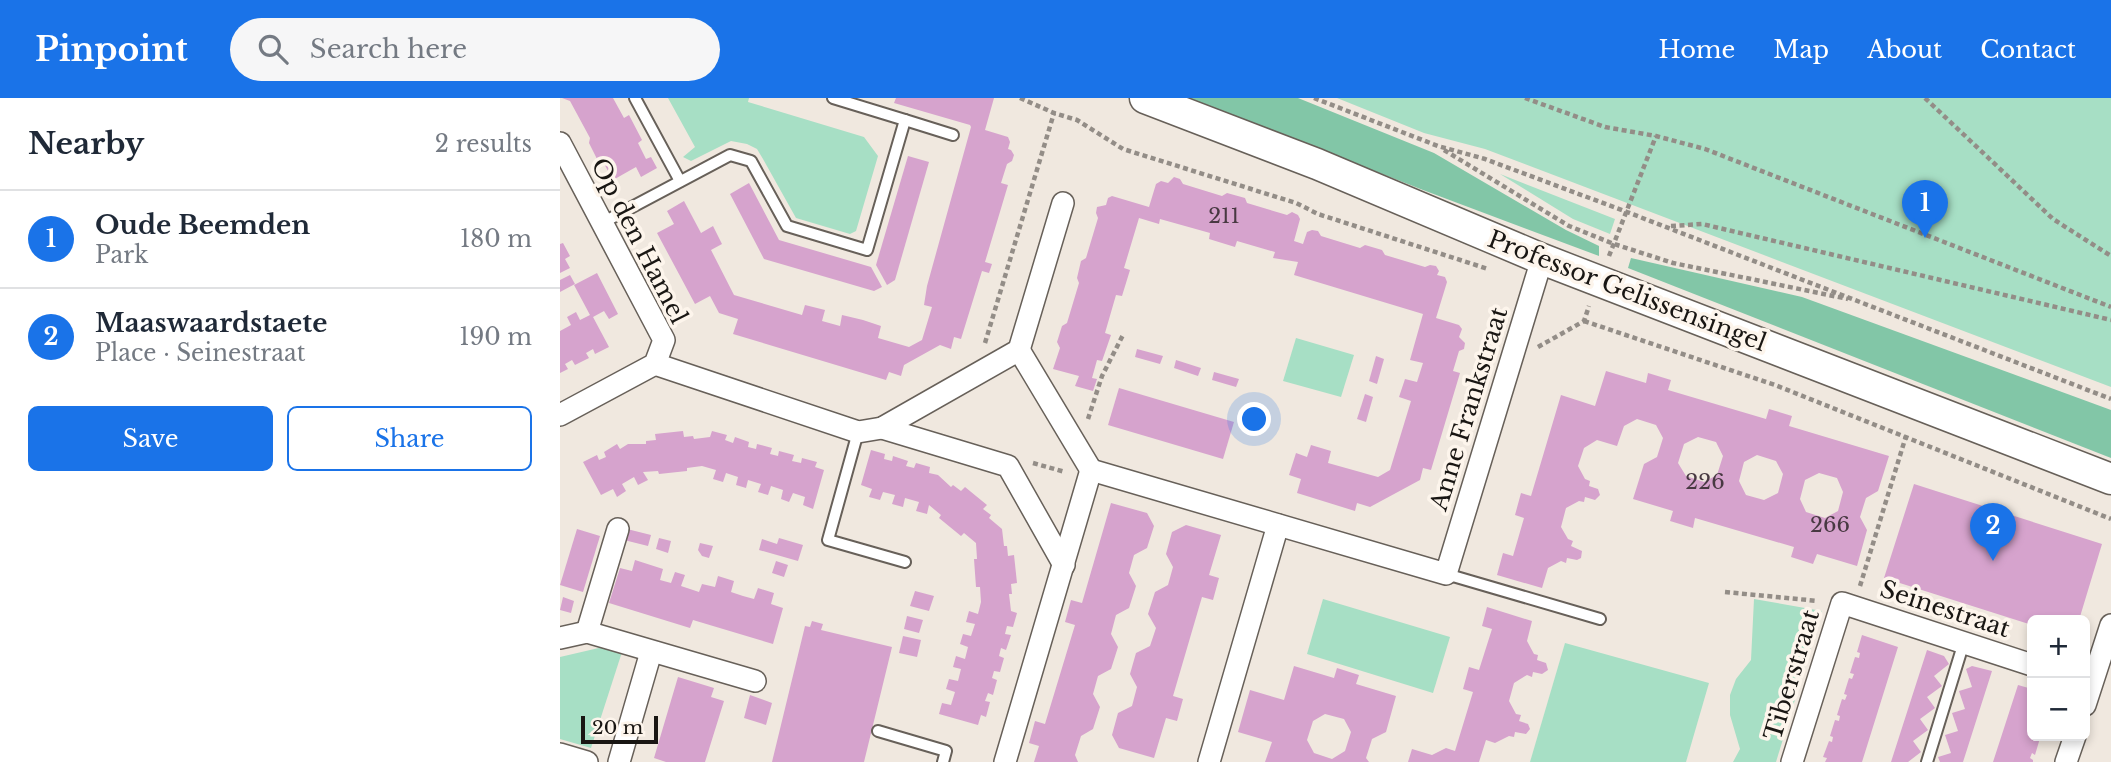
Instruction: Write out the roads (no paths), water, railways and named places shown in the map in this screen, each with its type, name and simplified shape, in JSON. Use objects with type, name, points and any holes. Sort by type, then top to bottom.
[{"type":"main road","name":"Professor Gelissensingel","points":[[1145,98],[1317,164],[1542,259],[2111,479]]},
{"type":"street","name":"Op den Hamel","points":[[560,143],[664,341],[655,364]]},
{"type":"street","points":[[560,415],[655,364],[858,432],[882,428],[1018,350],[1063,203]]},
{"type":"street","name":"Anne Frankstraat","points":[[1446,574],[1542,259]]},
{"type":"street","points":[[1018,350],[1090,474],[1446,574]]},
{"type":"street","points":[[882,428],[1008,466],[1063,565]]},
{"type":"street","points":[[1005,762],[1090,474]]},
{"type":"street","points":[[1209,762],[1279,525]]},
{"type":"street","points":[[587,632],[618,529]]},
{"type":"street","name":"Seinestraat","points":[[1848,605],[2027,662]]},
{"type":"street","name":"Tiberstraat","points":[[1793,762],[1848,605]]},
{"type":"street","points":[[2096,685],[2111,625]]},
{"type":"street","points":[[560,638],[587,632],[755,681]]},
{"type":"street","points":[[619,762],[651,652]]},
{"type":"street","points":[[2066,762],[2073,741]]},
{"type":"street","points":[[560,754],[587,762]]},
{"type":"lane","points":[[635,98],[680,181]]},
{"type":"lane","points":[[833,98],[953,135]]},
{"type":"lane","points":[[602,223],[730,155],[751,161],[787,226],[867,250],[905,120]]},
{"type":"lane","points":[[858,432],[828,540],[905,562]]},
{"type":"lane","points":[[1446,574],[1600,620]]},
{"type":"lane","points":[[1927,762],[1964,642]]},
{"type":"lane","points":[[878,731],[946,751],[943,762]]},
{"type":"place","name":"Oude Beemden","points":[[1925,238]]},
{"type":"place","name":"Maaswaardstaete","points":[[1993,561]]}]
